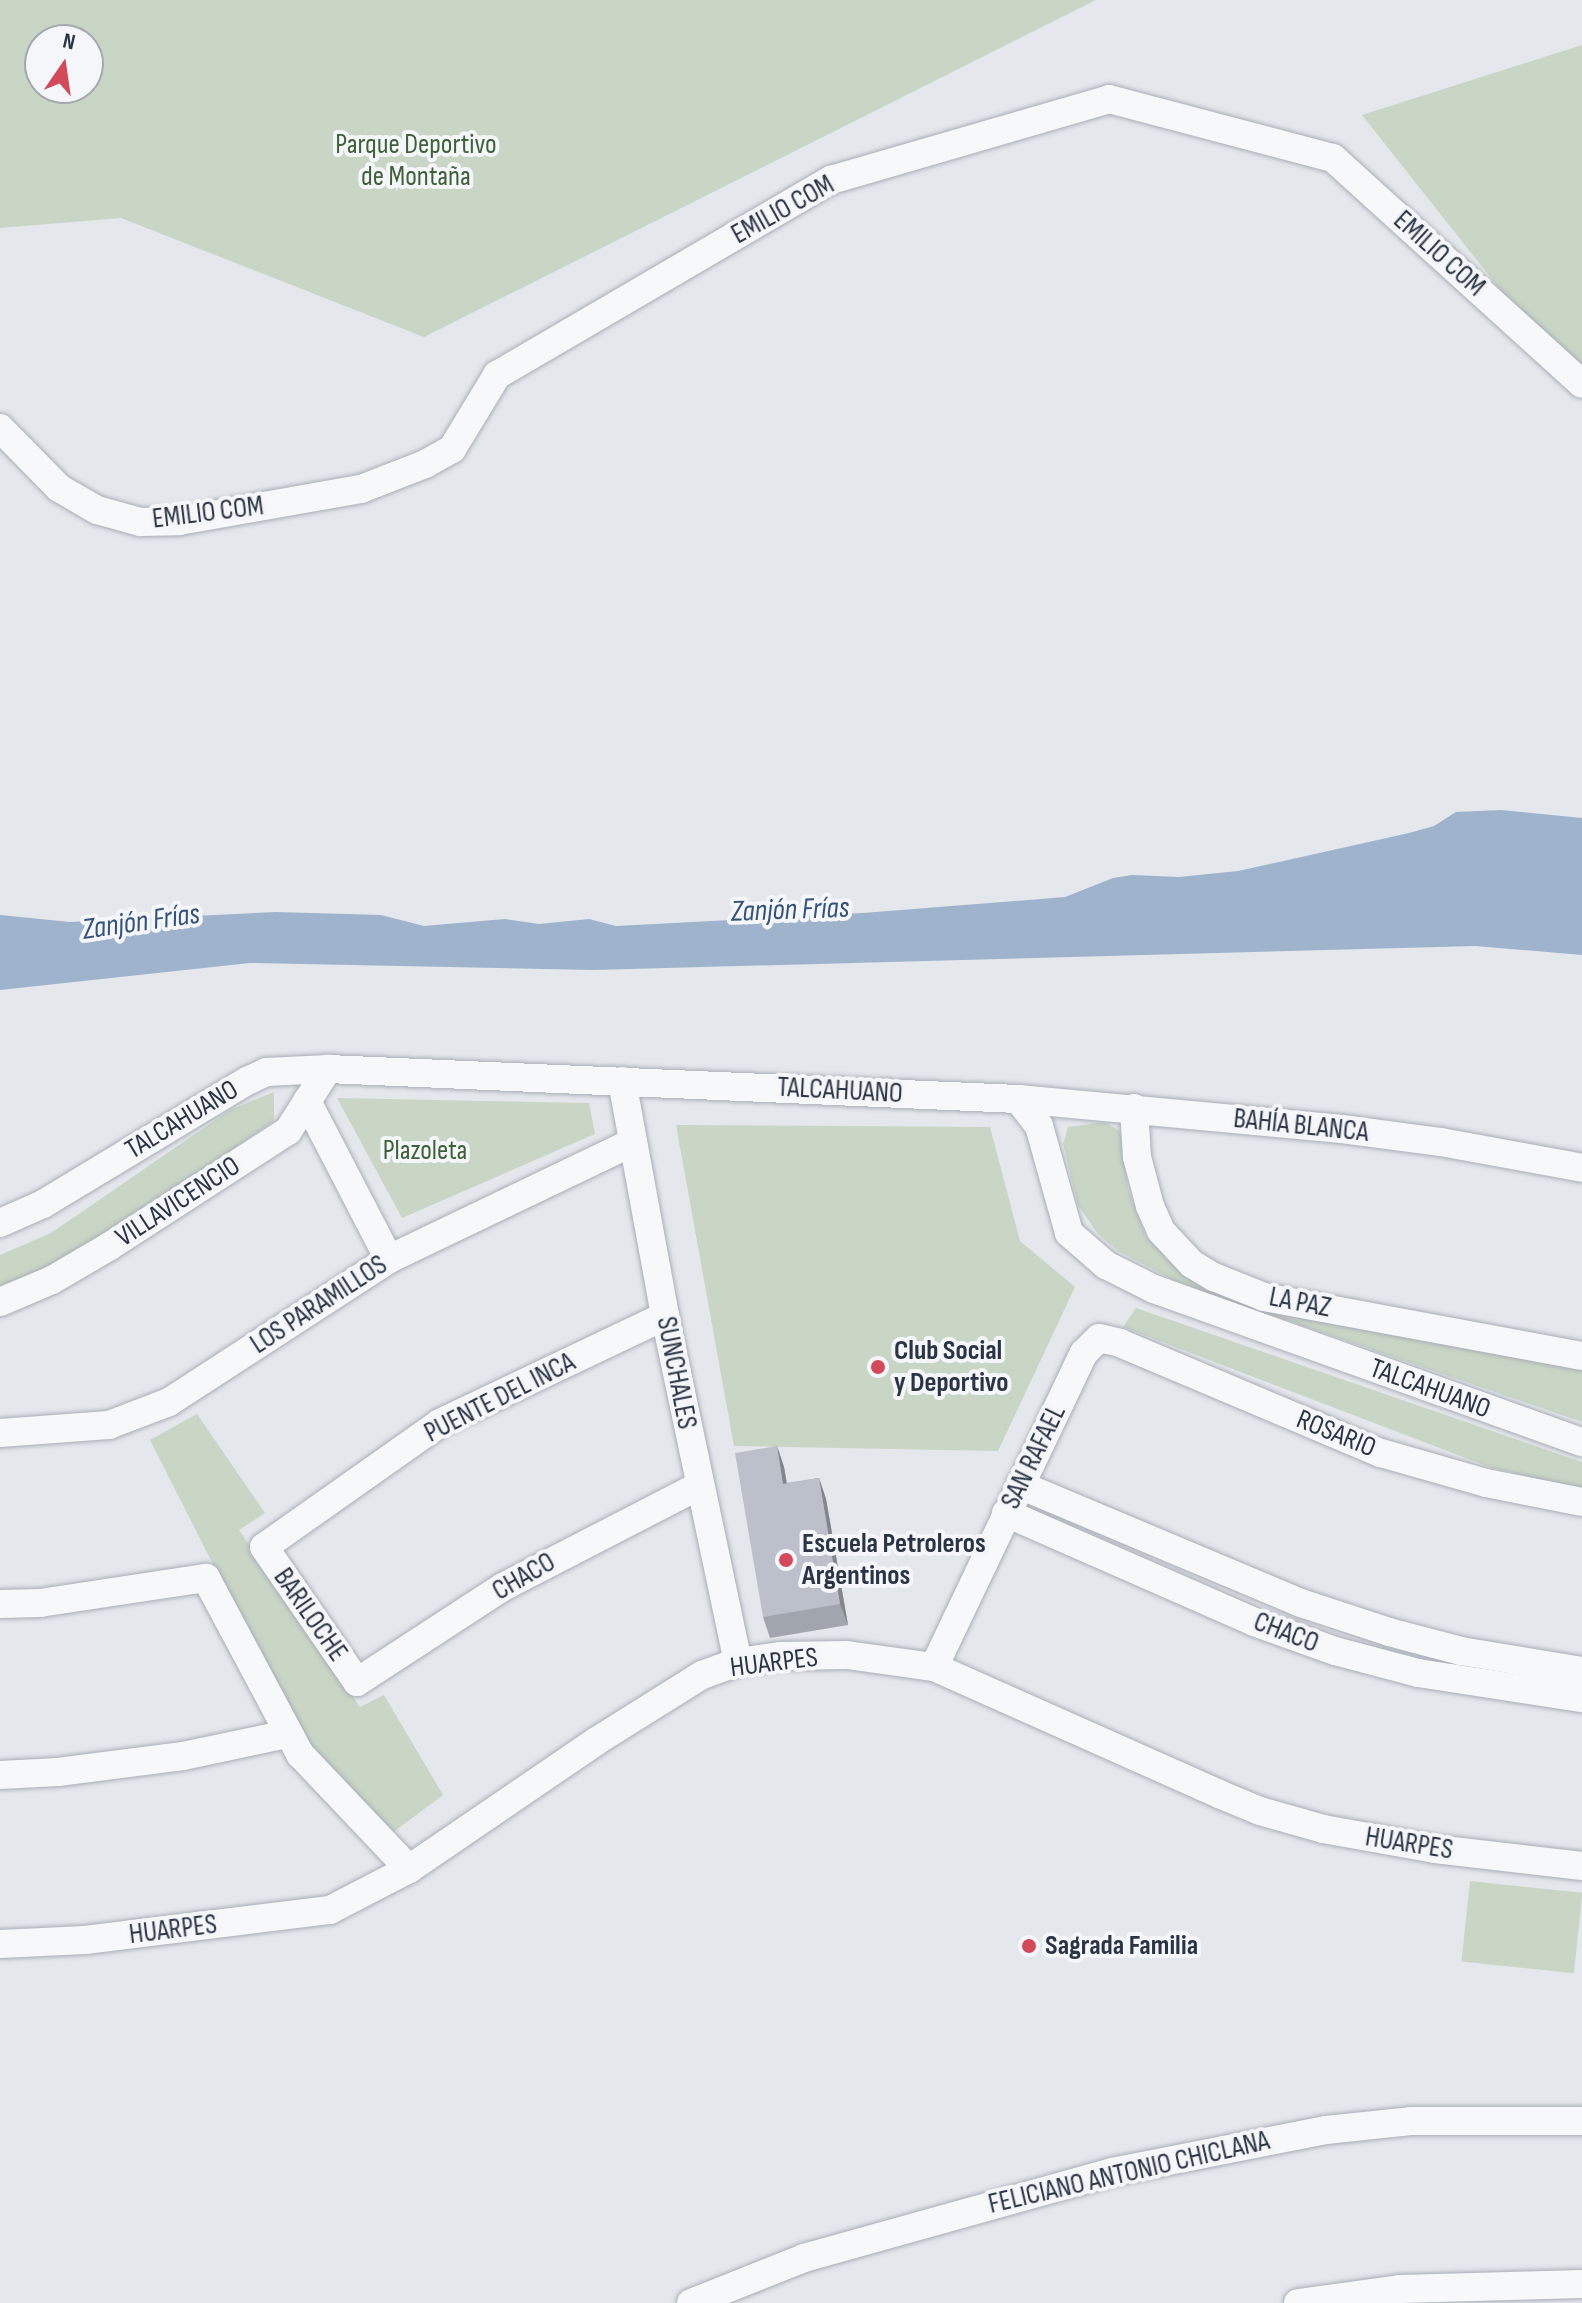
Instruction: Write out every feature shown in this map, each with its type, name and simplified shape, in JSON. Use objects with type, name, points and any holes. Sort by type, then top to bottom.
[{"type":"street","name":"EMILIO COM","points":[[0,428],[59,488],[97,510],[140,522],[179,521],[361,489],[452,449],[497,375],[831,180],[1109,99],[1333,158],[1582,384]]},
{"type":"street","name":"TALCAHUANO","points":[[0,1223],[43,1204],[266,1072],[328,1069],[1018,1099],[1039,1126],[1069,1233],[1106,1265],[1154,1289],[1582,1442]]},
{"type":"street","name":"VILLAVICENCIO","points":[[0,1302],[52,1280],[110,1246],[288,1131],[328,1069]]},
{"type":"street","name":"SUNCHALES","points":[[622,1081],[665,1316],[738,1662]]},
{"type":"street","name":"BAHÍA BLANCA","points":[[1018,1099],[1134,1108],[1441,1142],[1582,1168]]},
{"type":"street","points":[[307,1101],[389,1259]]},
{"type":"street","name":"LA PAZ","points":[[1134,1108],[1137,1157],[1150,1206],[1161,1231],[1192,1264],[1214,1277],[1264,1297],[1582,1356]]},
{"type":"street","name":"LOS PARAMILLOS","points":[[0,1433],[109,1425],[169,1402],[389,1259],[631,1143]]},
{"type":"street","name":"PUENTE DEL INCA","points":[[264,1547],[440,1423],[665,1316]]},
{"type":"street","name":"SAN RAFAEL","points":[[934,1667],[1084,1353],[1099,1338]]},
{"type":"street","name":"ROSARIO","points":[[1099,1338],[1120,1343],[1381,1453],[1486,1483],[1582,1502]]},
{"type":"street","name":"CHACO","points":[[1020,1485],[1301,1603],[1360,1623],[1461,1651],[1582,1671]]},
{"type":"street","name":"CHACO","points":[[357,1682],[503,1587],[699,1486]]},
{"type":"street","name":"CHACO","points":[[1006,1513],[1254,1622],[1335,1651],[1418,1673],[1582,1698]]},
{"type":"street","name":"BARILOCHE","points":[[264,1547],[357,1682]]},
{"type":"street","points":[[0,1604],[40,1603],[206,1578],[300,1754],[409,1869]]},
{"type":"street","name":"HUARPES","points":[[0,1944],[85,1940],[330,1910],[409,1869],[702,1675],[738,1662],[780,1656],[847,1655],[934,1667],[1175,1775],[1287,1819],[1396,1843],[1582,1866]]},
{"type":"street","points":[[0,1775],[58,1772],[183,1756],[287,1734]]},
{"type":"street","name":"FELICIANO ANTONIO CHICLANA","points":[[691,2303],[804,2258],[1006,2199],[1128,2169],[1326,2130],[1411,2121],[1500,2118],[1582,2121]]},
{"type":"street","points":[[1298,2303],[1400,2289],[1582,2284]]},
{"type":"green space","name":"Parque Deportivo de Montaña","points":[[0,0],[1096,0],[424,337],[121,218],[0,228]]},
{"type":"green space","points":[[1582,45],[1582,393],[1362,115]]},
{"type":"green space","points":[[274,1092],[274,1121],[69,1261],[0,1286],[0,1255],[51,1233],[230,1110]]},
{"type":"green space","name":"Plazoleta","points":[[337,1098],[589,1103],[595,1134],[402,1218]]},
{"type":"green space","points":[[1104,1122],[1120,1131],[1128,1188],[1146,1237],[1185,1274],[1582,1369],[1582,1422],[1179,1283],[1118,1251],[1098,1234],[1078,1205],[1063,1144],[1068,1127]]},
{"type":"green space","name":"Club Social y Deportivo","points":[[676,1125],[990,1127],[1020,1241],[1075,1287],[998,1451],[734,1446]]},
{"type":"green space","points":[[1136,1308],[1582,1462],[1582,1489],[1492,1468],[1123,1327]]},
{"type":"green space","points":[[197,1414],[265,1513],[239,1530],[360,1707],[384,1695],[443,1795],[388,1836],[300,1736],[150,1440]]},
{"type":"green space","points":[[1470,1881],[1582,1893],[1574,1973],[1462,1962]]},
{"type":"water","name":"Zanjón Frías","points":[[1501,810],[1582,818],[1582,955],[1475,946],[594,970],[250,963],[0,990],[0,915],[70,922],[276,912],[381,915],[424,926],[505,919],[539,924],[589,919],[616,926],[863,913],[1065,897],[1113,878],[1132,875],[1179,877],[1238,871],[1409,833],[1434,826],[1456,812]]},
{"type":"building","points":[[777,1446],[783,1484],[819,1478],[840,1604],[763,1617],[735,1453]]},
{"type":"place","name":"Club Social y Deportivo","points":[[878,1367]]},
{"type":"place","name":"Escuela Petroleros Argentinos","points":[[786,1560]]},
{"type":"place","name":"Sagrada Familia","points":[[1029,1946]]}]
